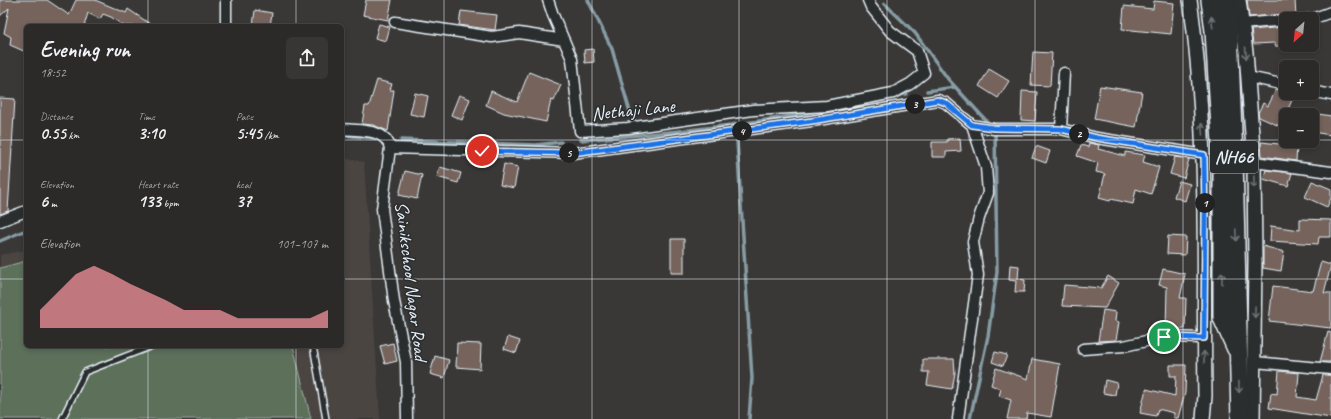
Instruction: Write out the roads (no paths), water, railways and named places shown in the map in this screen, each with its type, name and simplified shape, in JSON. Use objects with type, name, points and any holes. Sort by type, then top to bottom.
[{"type":"highway","name":"NH66","points":[[1210,0],[1214,31],[1222,159],[1222,318],[1239,355]]},
{"type":"highway","name":"NH66","points":[[1225,0],[1229,30],[1233,128],[1240,419]]},
{"type":"street","points":[[226,0],[226,24]]},
{"type":"street","name":"Nethaji Lane","points":[[548,0],[572,58],[580,131],[628,128],[753,110],[828,106],[892,93],[910,84],[924,73],[917,51],[890,31],[871,7],[868,0]]},
{"type":"street","points":[[1190,0],[1204,155],[1205,396],[1203,419]]},
{"type":"street","points":[[1239,0],[1248,77],[1254,162],[1253,419]]},
{"type":"street","points":[[1319,16],[1331,12]]},
{"type":"street","points":[[1242,24],[1279,21]]},
{"type":"street","points":[[395,22],[492,37],[519,33],[564,40]]},
{"type":"street","points":[[1061,129],[1064,73]]},
{"type":"street","points":[[1248,77],[1279,84]]},
{"type":"street","points":[[1319,92],[1331,95]]},
{"type":"street","points":[[344,129],[377,133],[385,137],[389,142],[390,148],[573,153],[812,121],[938,100],[946,103],[972,125],[986,167],[988,193],[979,218],[973,242],[978,275],[958,419]]},
{"type":"street","points":[[972,125],[994,128],[1061,129],[1097,138],[1204,155]]},
{"type":"street","name":"Sainikschool Nagar Road","points":[[390,148],[382,209],[394,301],[406,362],[407,419]]},
{"type":"street","points":[[1254,162],[1331,172]]},
{"type":"street","points":[[0,220],[24,212]]},
{"type":"street","points":[[1083,349],[1124,346],[1164,337],[1204,338]]},
{"type":"street","points":[[1254,362],[1331,369]]},
{"type":"lane","points":[[62,419],[85,372],[147,348]]},
{"type":"lane","points":[[313,348],[326,419]]},
{"type":"waterway","points":[[588,0],[612,49],[630,112]]},
{"type":"waterway","points":[[885,4],[915,33],[948,79],[991,126]]},
{"type":"waterway","points":[[927,91],[955,87]]},
{"type":"waterway","points":[[896,96],[906,94]]},
{"type":"waterway","points":[[581,140],[701,129],[819,111]]},
{"type":"waterway","points":[[970,419],[988,336],[997,272],[995,131]]},
{"type":"waterway","points":[[344,135],[373,138]]},
{"type":"waterway","points":[[401,140],[536,145],[561,142]]},
{"type":"waterway","points":[[737,141],[752,378],[749,419]]},
{"type":"waterway","points":[[0,241],[24,231]]}]
